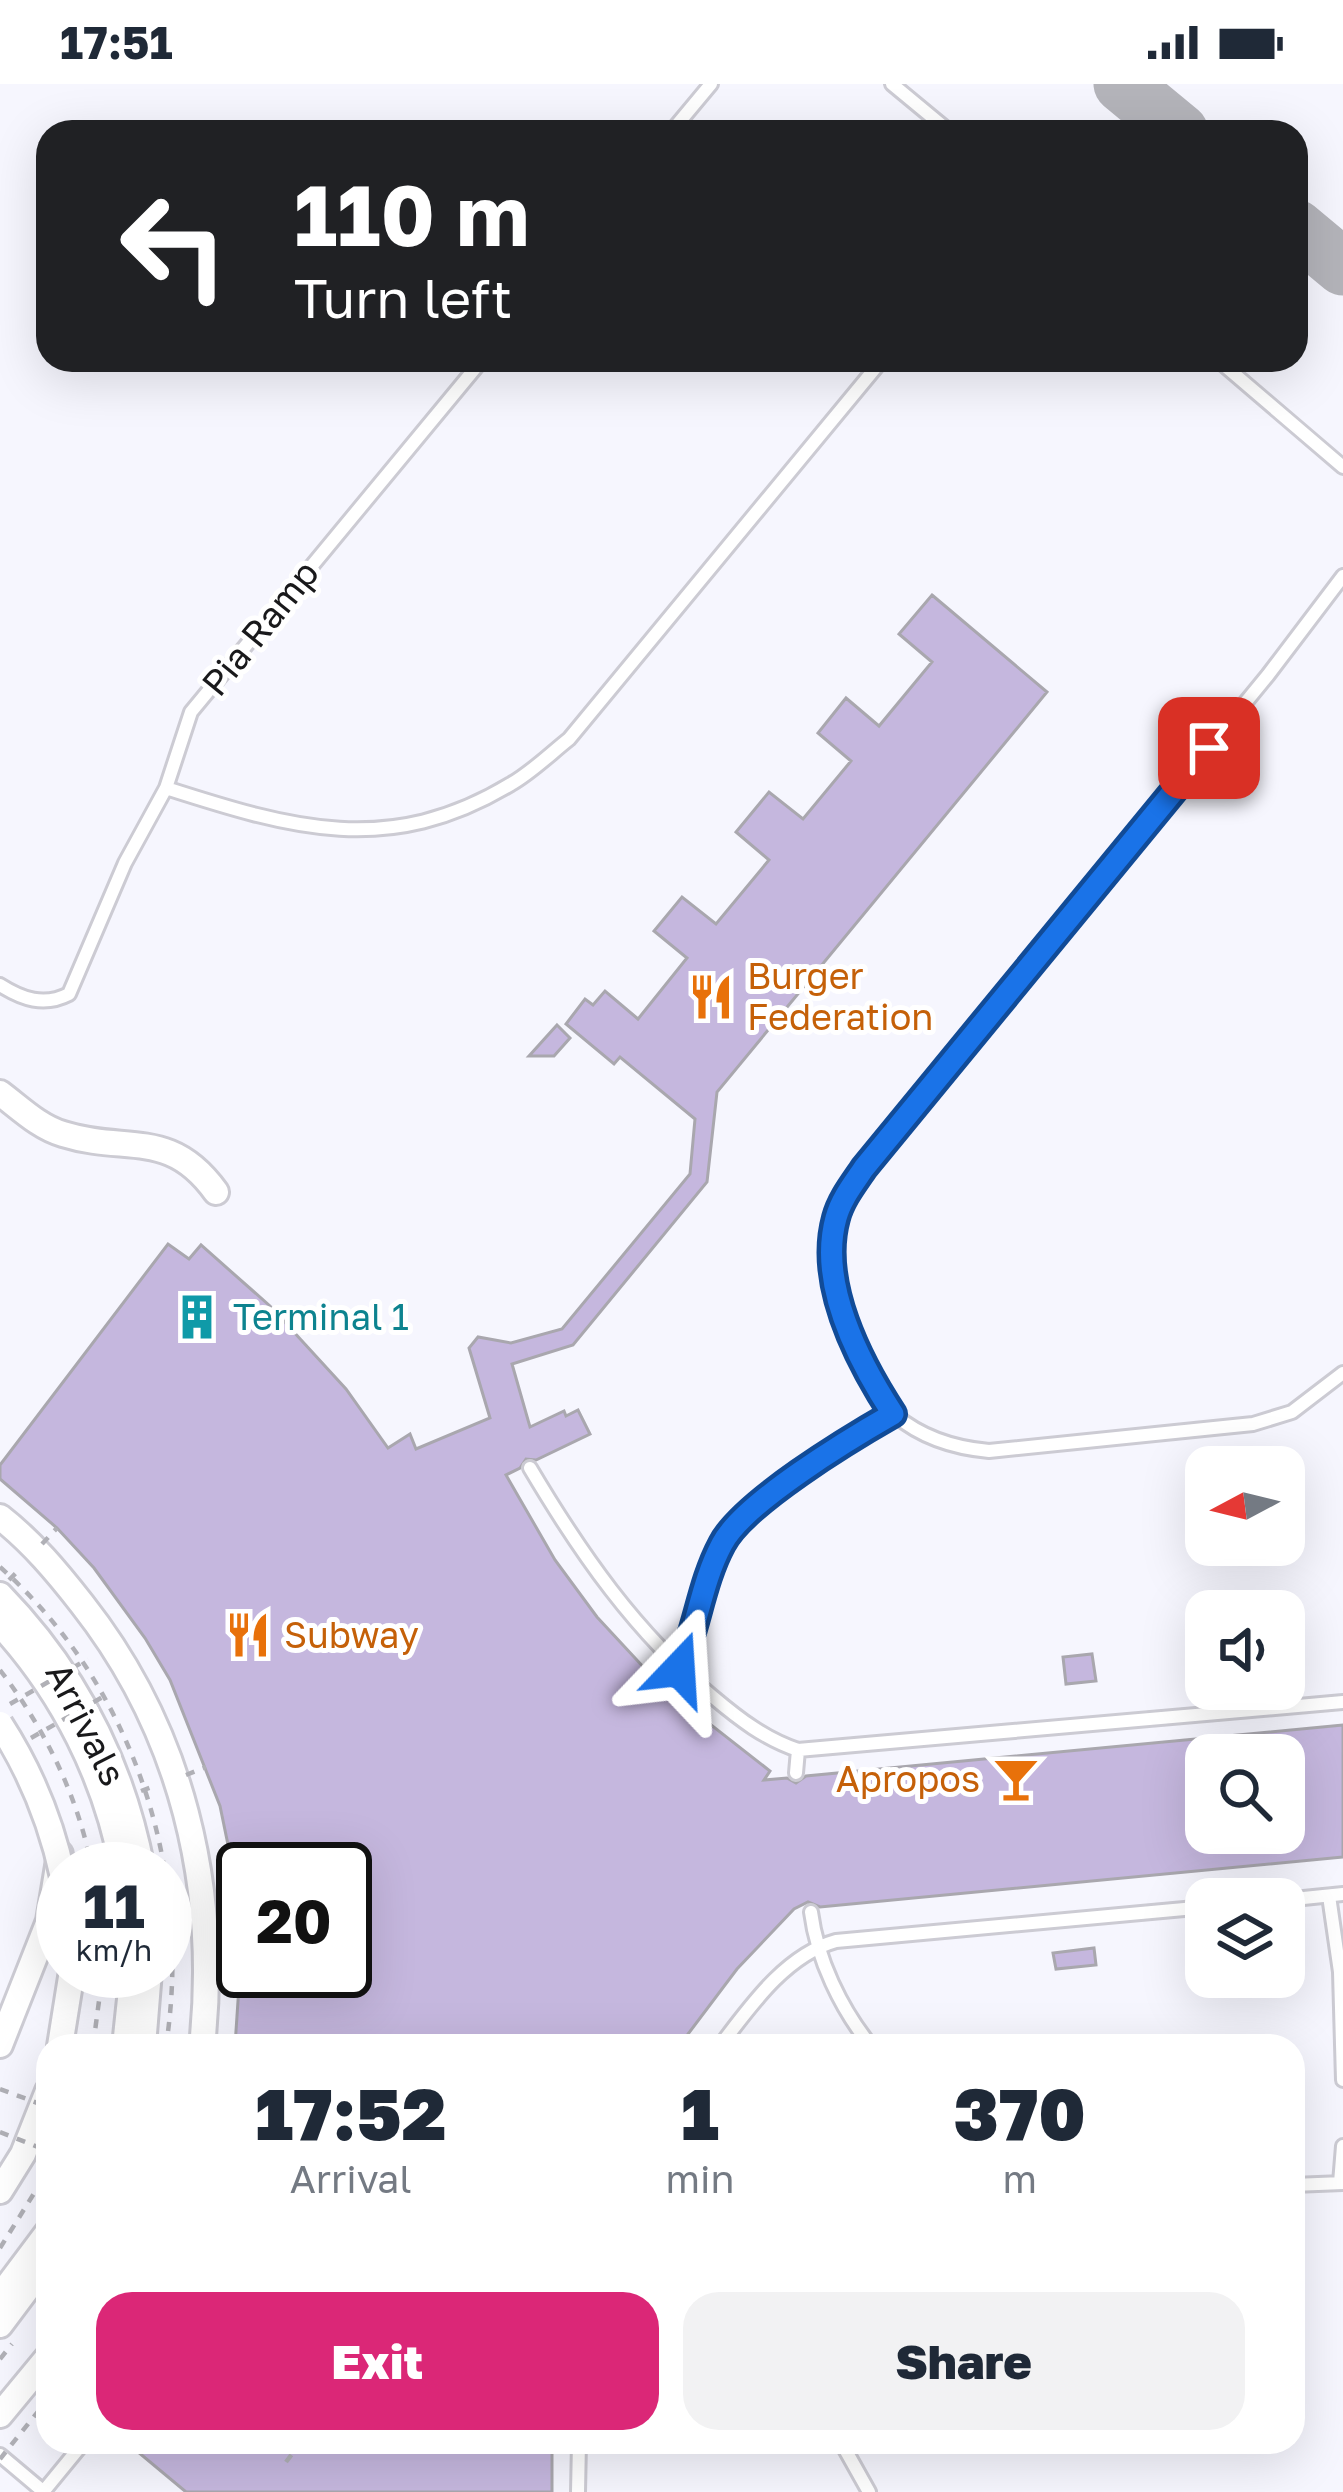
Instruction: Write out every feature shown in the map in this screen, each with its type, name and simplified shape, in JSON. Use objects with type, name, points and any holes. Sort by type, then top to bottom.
[{"type":"street","points":[[0,1093],[38,1123],[61,1134],[159,1148],[188,1159],[216,1192]]},
{"type":"street","points":[[0,1517],[46,1559],[101,1630],[139,1689],[167,1752],[185,1806],[206,1912],[208,1951],[200,2034]]},
{"type":"street","points":[[3,1591],[96,1734],[133,1842]]},
{"type":"street","points":[[0,1624],[44,1678],[80,1739],[98,1778],[116,1842]]},
{"type":"street","points":[[0,1710],[36,1775],[61,1842]]},
{"type":"street","name":"Arrivals","points":[[0,1724],[32,1778],[56,1842]]},
{"type":"street","points":[[0,2045],[36,1954]]},
{"type":"street","points":[[66,2034],[71,1998]]},
{"type":"street","points":[[126,2034],[130,1998]]},
{"type":"street","points":[[149,2034],[153,1998]]},
{"type":"street","points":[[0,2191],[36,2121]]},
{"type":"street","points":[[0,2201],[36,2134]]},
{"type":"street","points":[[0,2296],[36,2248]]},
{"type":"street","points":[[0,2327],[36,2280]]},
{"type":"street","points":[[0,2416],[36,2372]]},
{"type":"lane","points":[[681,120],[711,84]]},
{"type":"lane","points":[[892,84],[936,120]]},
{"type":"lane","name":"Pia Ramp","points":[[0,985],[22,999],[55,1001],[69,994],[125,863],[166,788],[191,712],[472,372]]},
{"type":"lane","points":[[166,788],[270,821],[341,832],[417,824],[513,783],[569,739],[872,372]]},
{"type":"lane","points":[[1232,372],[1343,467]]},
{"type":"lane","points":[[1343,576],[1253,693],[864,1168],[836,1217],[832,1245],[834,1274],[858,1350],[893,1414],[942,1443],[989,1451],[1253,1424],[1292,1412],[1343,1373]]},
{"type":"lane","points":[[679,1669],[693,1637],[712,1564],[730,1529],[893,1414]]},
{"type":"lane","points":[[530,1468],[623,1610],[679,1669],[767,1737],[798,1750],[1343,1702]]},
{"type":"lane","points":[[796,1774],[798,1750]]},
{"type":"lane","points":[[1305,1898],[1336,1895],[1343,2080]]},
{"type":"lane","points":[[730,2034],[770,1985],[817,1946],[1185,1909]]},
{"type":"lane","points":[[811,1912],[817,1946],[848,2014],[862,2034]]},
{"type":"lane","points":[[1305,2185],[1342,2183],[1343,2146]]},
{"type":"lane","points":[[0,2457],[43,2492],[74,2454]]},
{"type":"lane","points":[[578,2492],[579,2454]]},
{"type":"lane","points":[[847,2454],[868,2492]]},
{"type":"path","points":[[42,1544],[57,1528]]},
{"type":"path","points":[[0,1567],[32,1598],[97,1678],[119,1725],[160,1842]]},
{"type":"path","points":[[3,1591],[20,1570]]},
{"type":"path","points":[[0,1710],[88,1659]]},
{"type":"path","points":[[0,1670],[45,1736],[88,1842]]},
{"type":"path","points":[[18,1745],[108,1694]]},
{"type":"path","points":[[186,1775],[206,1767]]},
{"type":"path","points":[[141,1791],[157,1785]]},
{"type":"path","points":[[158,1833],[167,1832]]},
{"type":"path","points":[[95,2034],[99,1998]]},
{"type":"path","points":[[167,2034],[169,1998]]},
{"type":"path","points":[[0,2090],[36,2106]]},
{"type":"path","points":[[0,2132],[36,2146]]},
{"type":"path","points":[[0,2248],[36,2190]]},
{"type":"path","points":[[0,2457],[36,2414]]},
{"type":"path","points":[[286,2462],[292,2454]]},
{"type":"building","name":"Terminal 1","points":[[932,595],[1047,692],[717,1092],[707,1182],[573,1345],[512,1364],[530,1427],[564,1411],[566,1416],[578,1410],[590,1434],[536,1460],[526,1459],[506,1475],[555,1560],[597,1617],[660,1685],[770,1771],[764,1780],[787,1778],[796,1783],[806,1776],[1185,1740],[1185,1854],[1305,1854],[1305,1734],[1248,1734],[1343,1725],[1343,1857],[820,1907],[808,1902],[794,1909],[737,1969],[688,2034],[236,2034],[238,1998],[372,1998],[372,1842],[227,1842],[220,1806],[170,1680],[145,1638],[94,1568],[57,1528],[0,1479],[0,1465],[168,1244],[189,1259],[201,1245],[270,1306],[346,1389],[388,1448],[410,1434],[416,1449],[490,1418],[469,1348],[478,1337],[511,1343],[562,1329],[690,1174],[695,1119],[620,1057],[614,1064],[566,1024],[585,999],[593,1005],[605,991],[638,1019],[687,958],[654,931],[682,897],[716,924],[769,860],[736,832],[769,792],[803,819],[851,761],[818,733],[846,698],[879,726],[932,662],[899,634]]},
{"type":"building","points":[[557,1025],[570,1038],[554,1056],[529,1056]]},
{"type":"building","points":[[1092,1654],[1096,1681],[1066,1684],[1063,1657]]},
{"type":"building","points":[[1094,1948],[1096,1965],[1056,1969],[1053,1953]]},
{"type":"building","points":[[140,2454],[552,2454],[552,2492],[186,2492]]},
{"type":"taxiway","points":[[1122,84],[1166,120]]},
{"type":"taxiway","points":[[1308,238],[1343,267]]},
{"type":"place","name":"Burger Federation","points":[[711,997]]},
{"type":"place","name":"Terminal 1","points":[[197,1317]]},
{"type":"place","name":"Subway","points":[[248,1635]]},
{"type":"place","name":"Apropos","points":[[1016,1779]]},
{"type":"route","points":[[679,1669],[693,1637],[712,1564],[730,1529],[893,1414],[858,1350],[834,1274],[832,1245],[845,1197],[1209,748]]}]
